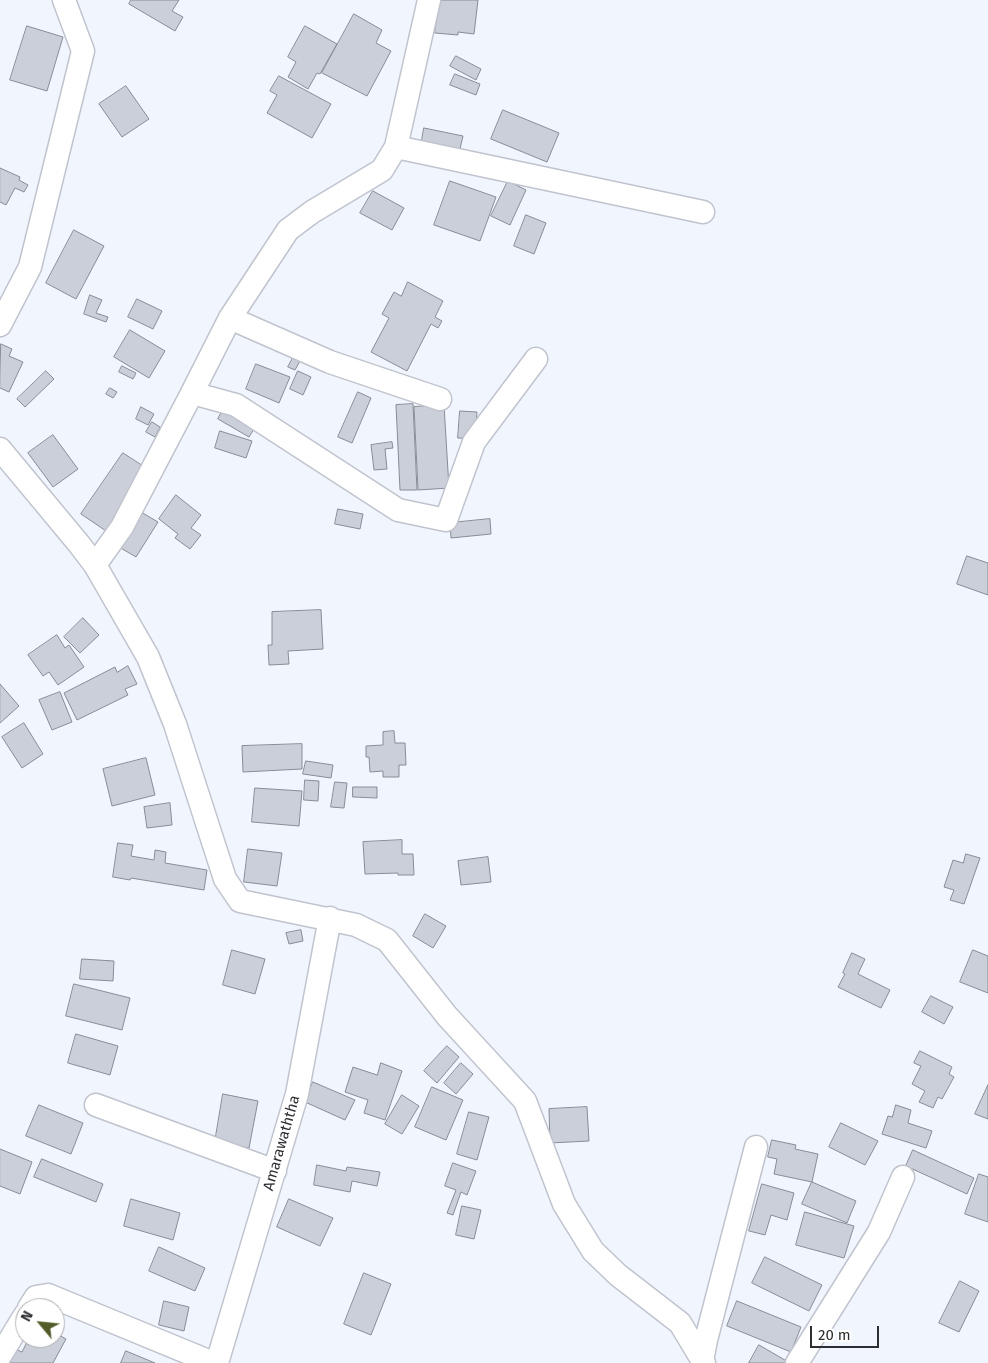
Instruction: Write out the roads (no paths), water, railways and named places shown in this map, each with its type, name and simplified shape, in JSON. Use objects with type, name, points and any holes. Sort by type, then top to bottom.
[{"type":"street","points":[[0,324],[30,267],[83,51],[64,0]]},
{"type":"street","points":[[95,565],[122,528],[230,318],[288,230],[312,212],[382,170],[396,147],[429,0]]},
{"type":"street","points":[[396,147],[703,212]]},
{"type":"street","points":[[230,318],[330,362],[440,399]]},
{"type":"street","points":[[192,393],[236,405],[398,510],[446,520],[474,442],[536,359]]},
{"type":"street","points":[[0,449],[95,565],[148,657],[175,724],[225,879],[240,902],[356,924],[387,940],[447,1016],[525,1101],[564,1204],[593,1251],[618,1275],[680,1323],[703,1362]]},
{"type":"street","name":"Amarawaththa","points":[[217,1363],[297,1094],[330,918]]},
{"type":"street","points":[[96,1105],[275,1171]]},
{"type":"street","points":[[703,1362],[706,1340],[756,1147]]},
{"type":"street","points":[[797,1363],[878,1232],[902,1177]]},
{"type":"street","points":[[35,1298],[48,1295],[55,1298]]},
{"type":"street","points":[[65,1302],[213,1363]]},
{"type":"street","points":[[0,1356],[15,1331]]}]
